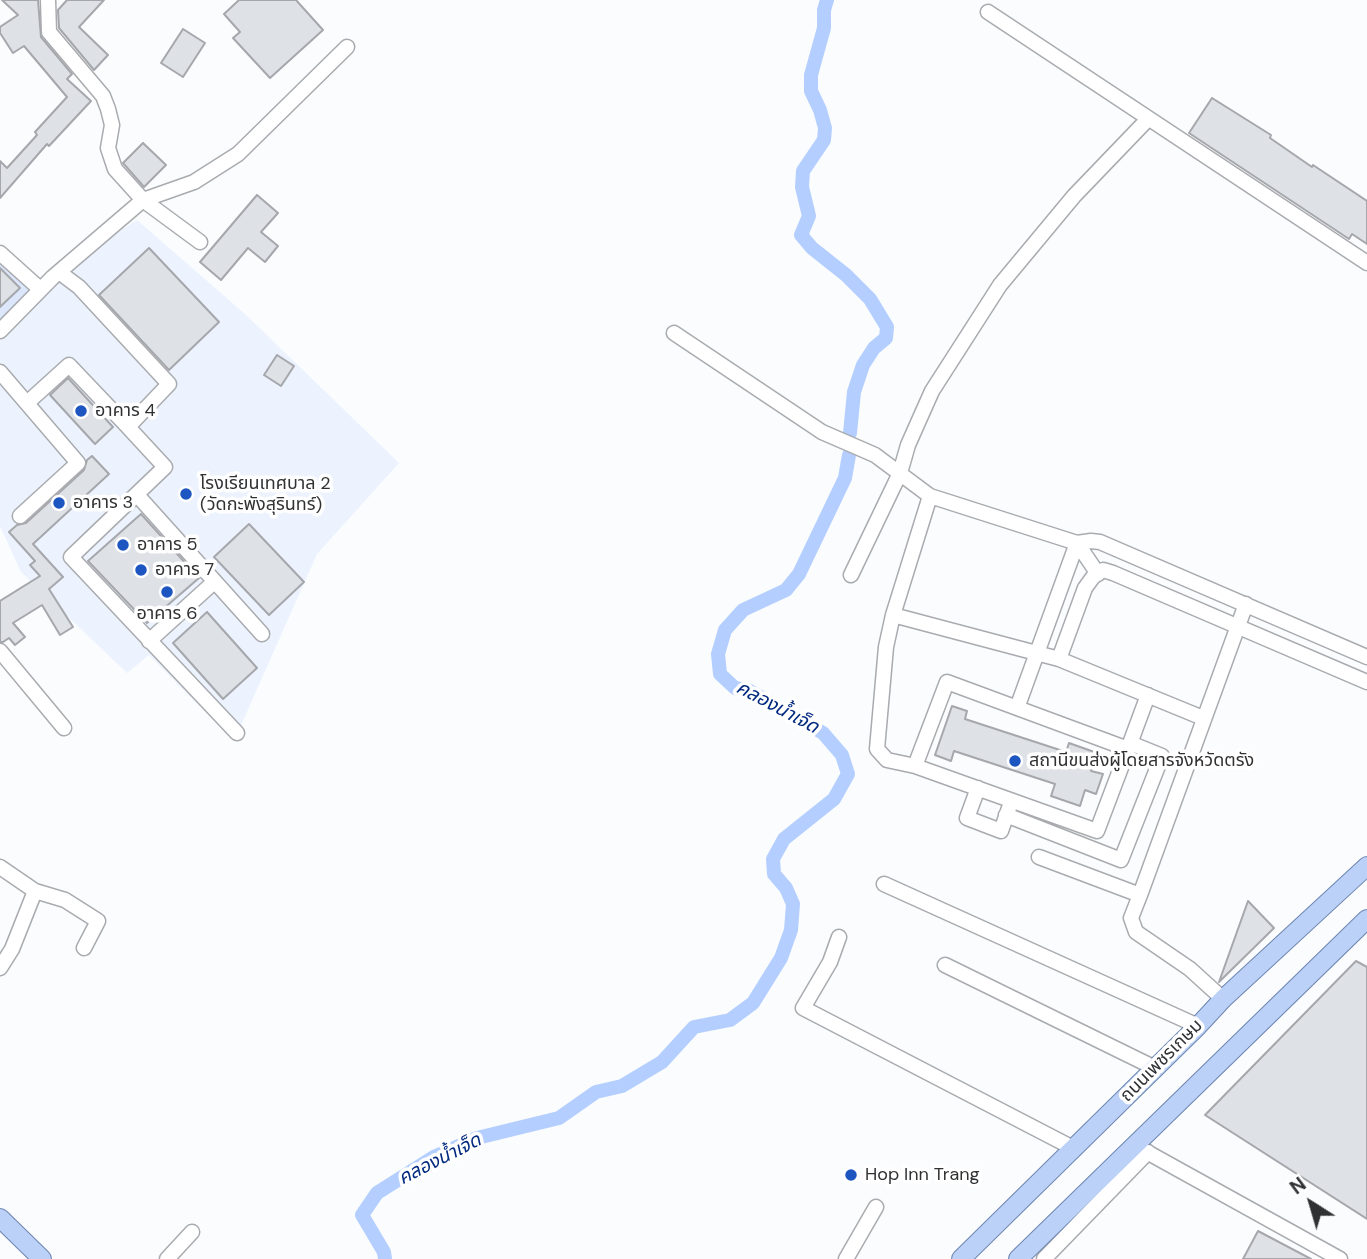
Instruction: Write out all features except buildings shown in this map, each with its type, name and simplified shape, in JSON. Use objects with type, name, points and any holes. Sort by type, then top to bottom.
[{"type":"main road","name":"ถนนเพชรเกษม","points":[[961,1259],[1223,999],[1367,866]]},
{"type":"main road","points":[[1018,1259],[1142,1149],[1367,919]]},
{"type":"main road","points":[[0,1218],[42,1259]]},
{"type":"street","points":[[48,0],[49,32],[103,96],[112,125],[108,148],[115,169],[143,200],[200,242]]},
{"type":"street","points":[[988,12],[1367,263]]},
{"type":"street","points":[[0,331],[40,289],[143,200],[194,182],[238,154],[346,47]]},
{"type":"street","points":[[851,575],[900,473],[908,445],[932,391],[1000,285],[1074,196],[1148,119]]},
{"type":"street","points":[[0,253],[40,289]]},
{"type":"street","points":[[59,272],[79,287],[169,384],[128,427]]},
{"type":"street","points":[[674,333],[822,432],[875,455],[930,496],[1077,543],[1100,542],[1367,657]]},
{"type":"street","points":[[26,403],[69,365],[165,467],[138,496],[71,557],[237,733]]},
{"type":"street","points":[[0,372],[78,463],[20,516]]},
{"type":"street","points":[[138,496],[262,634]]},
{"type":"street","points":[[930,496],[893,615],[886,647],[877,749],[887,760],[915,766],[1097,831],[1148,695]]},
{"type":"street","points":[[1077,543],[1098,574]]},
{"type":"street","points":[[1017,708],[1077,543]]},
{"type":"street","points":[[1059,659],[1085,588],[1102,570],[1367,682]]},
{"type":"street","points":[[149,641],[214,582]]},
{"type":"street","points":[[1223,999],[1190,969],[1136,932],[1132,918],[1245,604]]},
{"type":"street","points":[[893,615],[1036,651],[1203,718]]},
{"type":"street","points":[[0,651],[64,728]]},
{"type":"street","points":[[915,766],[947,682],[1162,756],[1121,860],[1006,815]]},
{"type":"street","points":[[978,788],[967,818],[1000,831],[1012,800]]},
{"type":"street","points":[[1039,857],[1140,895]]},
{"type":"street","points":[[0,867],[35,891],[65,900],[98,921],[84,948]]},
{"type":"street","points":[[884,884],[1198,1026]]},
{"type":"street","points":[[0,968],[12,950],[35,891]]},
{"type":"street","points":[[839,937],[830,962],[803,1008],[1073,1148]]},
{"type":"street","points":[[945,965],[1155,1068]]},
{"type":"street","points":[[1044,1259],[1142,1149],[1340,1259]]},
{"type":"street","points":[[846,1259],[876,1207]]},
{"type":"street","points":[[167,1259],[192,1232]]},
{"type":"shaded area","name":"โรงเรียนเทศบาล 2 (วัดกะพังสุรินทร์)","points":[[137,220],[245,314],[399,463],[317,554],[234,741],[149,655],[127,673],[21,572],[0,526],[0,338],[67,272],[102,243]]},
{"type":"shaded area","points":[[0,253],[40,289],[0,331]]},
{"type":"waterway","name":"คลองน้ำเจ็ด","points":[[827,0],[824,28],[811,75],[811,91],[825,128],[824,140],[803,171],[802,187],[809,216],[801,235],[870,299],[887,327],[886,338],[874,348],[863,365],[854,392],[850,433]]},
{"type":"waterway","name":"คลองน้ำเจ็ด","points":[[385,1259],[384,1252],[362,1215],[377,1193],[434,1157],[477,1138],[559,1118],[596,1092],[622,1086],[662,1062],[694,1027],[730,1020],[753,1003],[781,958],[791,930],[793,904],[786,888],[774,874],[773,859],[784,839],[834,799],[848,774],[842,755],[823,733],[748,690],[735,688],[720,674],[718,654],[725,630],[743,610],[786,590],[799,574],[845,478],[849,455]]},
{"type":"place","name":"อาคาร 4","points":[[81,411]]},
{"type":"place","name":"โรงเรียนเทศบาล 2 (วัดกะพังสุรินทร์)","points":[[186,494]]},
{"type":"place","name":"อาคาร 3","points":[[59,503]]},
{"type":"place","name":"อาคาร 5","points":[[123,545]]},
{"type":"place","name":"อาคาร 7","points":[[141,570]]},
{"type":"place","name":"อาคาร 6","points":[[167,592]]},
{"type":"place","name":"สถานีขนส่งผู้โดยสารจังหวัดตรัง","points":[[1015,761]]},
{"type":"place","name":"Hop Inn Trang","points":[[851,1175]]}]
